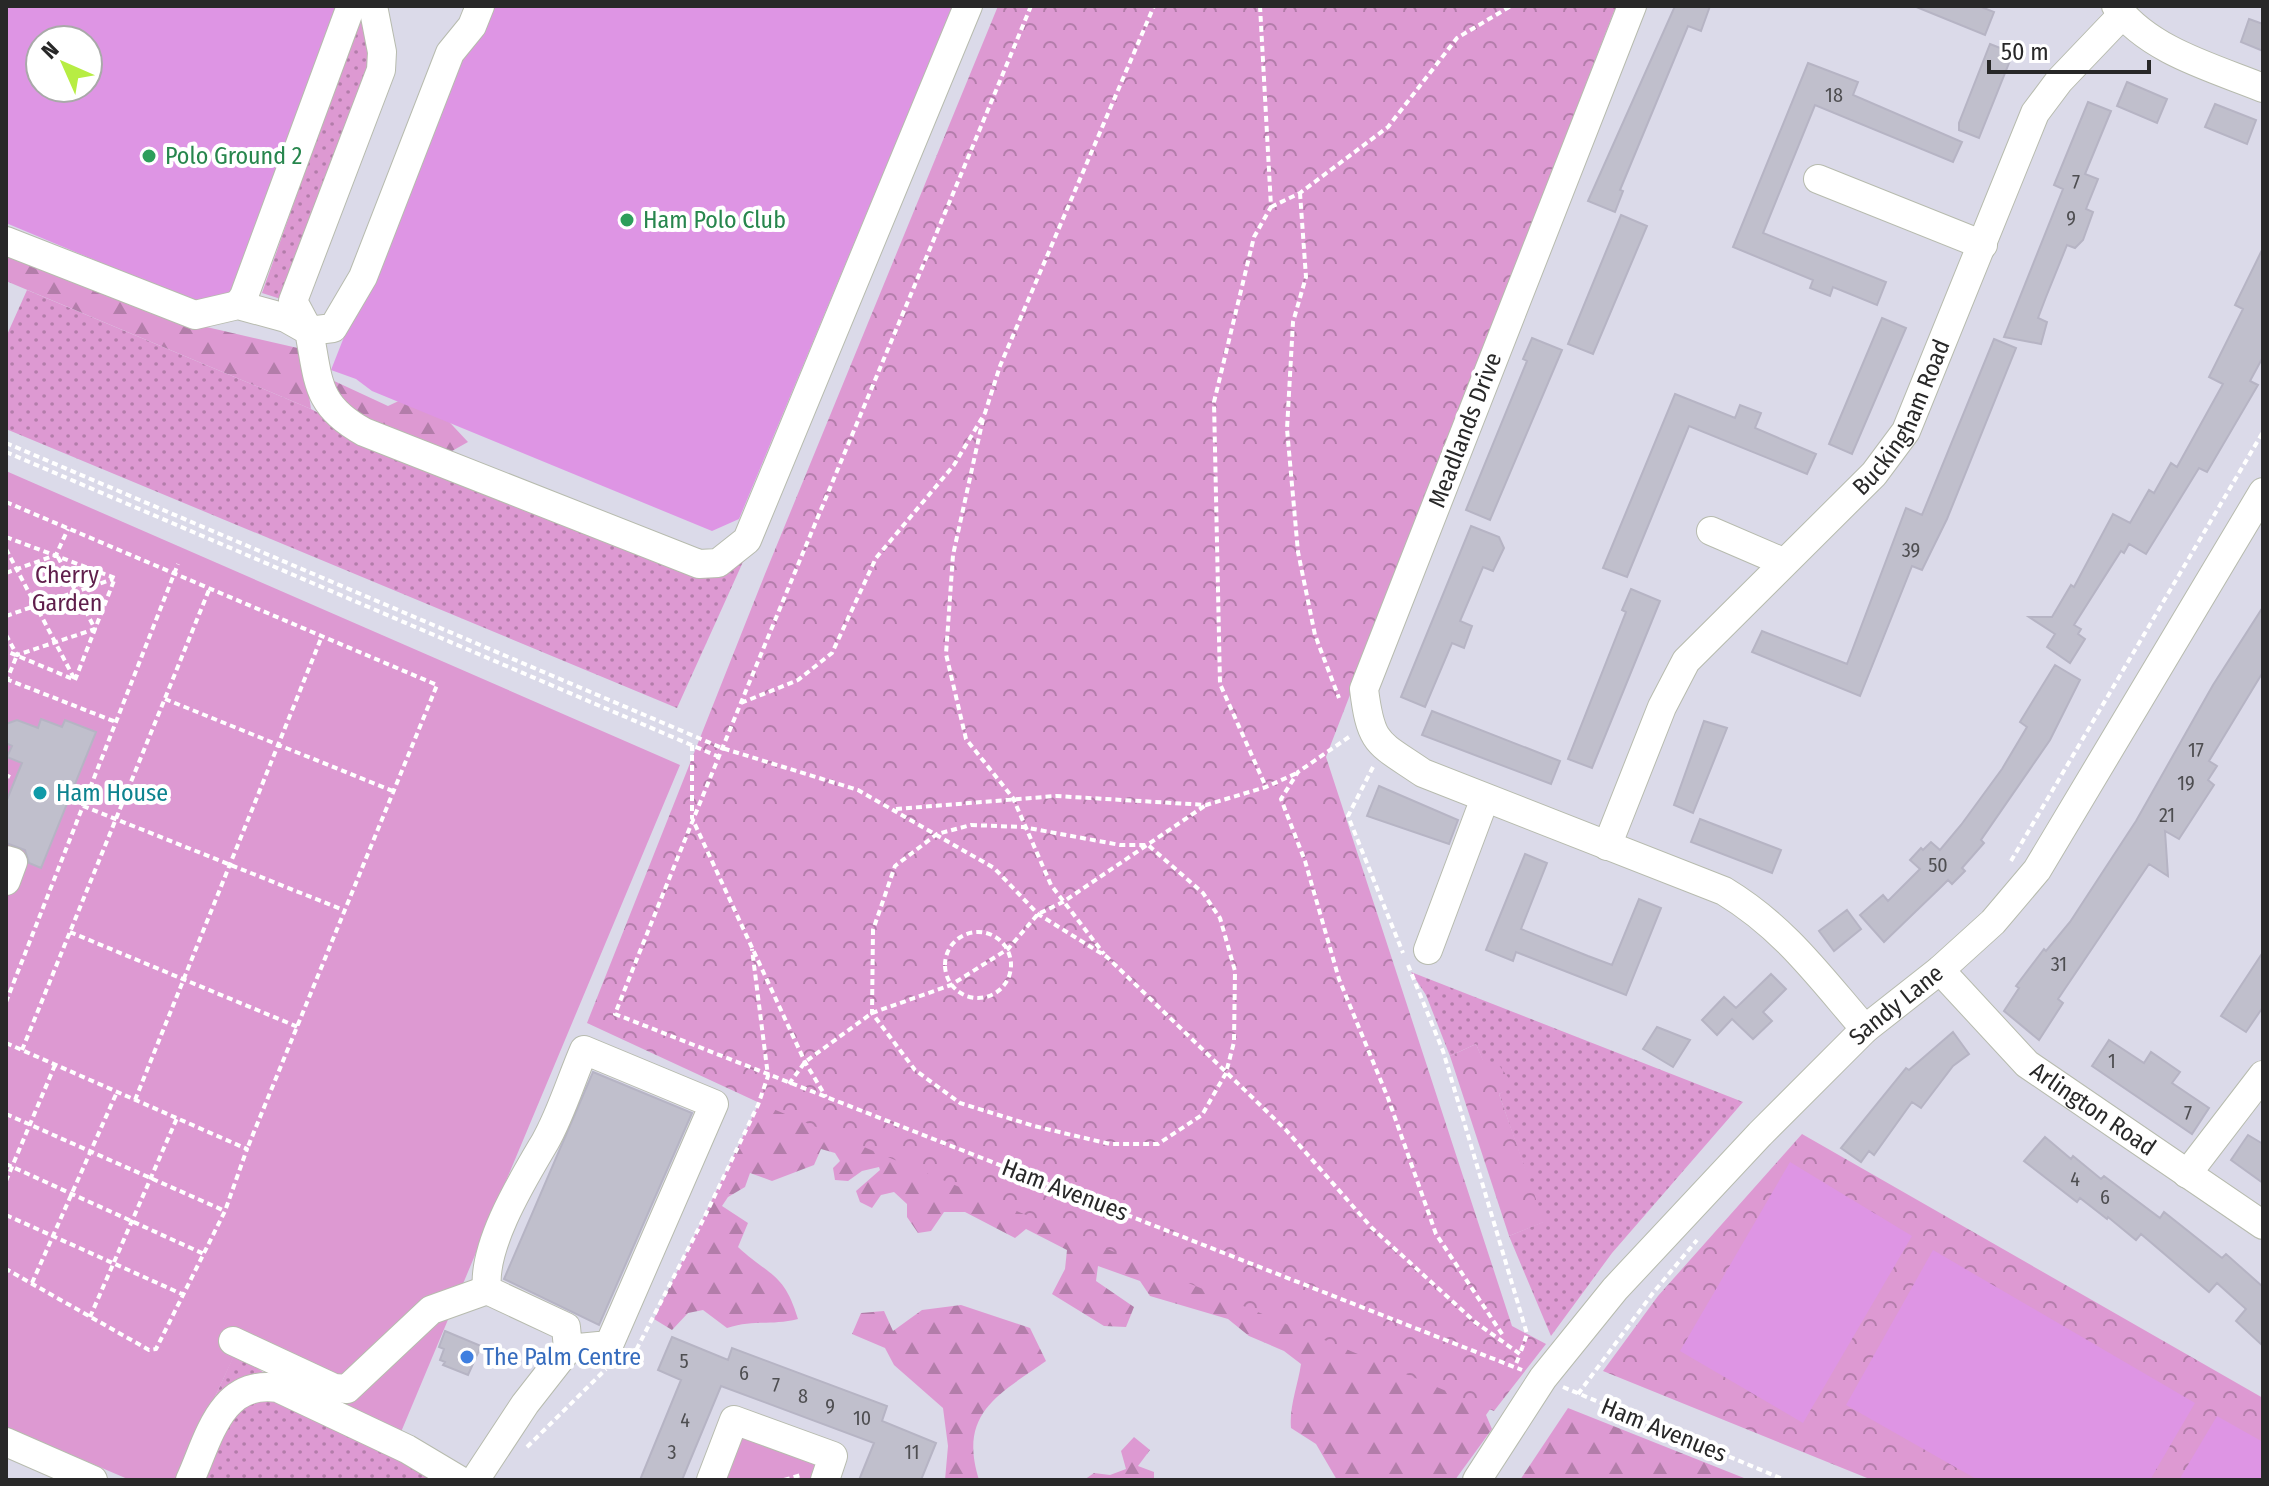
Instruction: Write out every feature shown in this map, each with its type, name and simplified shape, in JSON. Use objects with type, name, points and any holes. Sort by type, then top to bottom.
[{"type":"street","points":[[238,305],[244,296],[351,6]]},
{"type":"street","points":[[373,6],[382,52],[381,70],[293,301],[309,331],[323,398],[354,426],[699,564],[718,563],[747,540],[968,6]]},
{"type":"street","points":[[6,241],[195,315],[238,305],[286,318],[309,331],[333,328],[363,277],[450,53],[472,26],[480,6]]},
{"type":"street","name":"Meadlands Drive","points":[[1376,737],[1364,689],[1632,6]]},
{"type":"street","points":[[2119,10],[2147,35],[2187,58],[2263,88]]},
{"type":"street","name":"Buckingham Road","points":[[1607,846],[1662,707],[1686,661],[1874,474],[1906,431],[2035,113],[2119,10]]},
{"type":"street","points":[[1818,179],[1983,245]]},
{"type":"street","name":"Sandy Lane","points":[[1477,1480],[1543,1378],[1615,1289],[1760,1134],[1865,1029],[1940,970],[1993,922],[2037,870],[2263,492]]},
{"type":"street","points":[[1711,531],[1783,562]]},
{"type":"street","points":[[1376,737],[1423,773],[1724,891],[1761,914],[1792,942],[1865,1029]]},
{"type":"street","points":[[1428,950],[1485,798]]},
{"type":"street","points":[[6,860],[13,862],[6,881]]},
{"type":"street","name":"Arlington Road","points":[[1940,970],[2027,1064],[2263,1225]]},
{"type":"street","points":[[487,1290],[484,1268],[531,1162],[546,1141],[584,1050],[714,1104],[609,1345],[568,1349]]},
{"type":"street","points":[[2187,1174],[2263,1075]]},
{"type":"street","points":[[233,1341],[334,1388],[347,1389],[431,1310],[487,1290],[566,1327],[568,1349],[525,1404],[475,1480]]},
{"type":"street","points":[[190,1480],[225,1405],[241,1391],[260,1385],[278,1388],[407,1449],[459,1480]]},
{"type":"street","points":[[711,1480],[734,1420],[833,1456],[825,1480]]},
{"type":"street","points":[[6,1442],[93,1480]]},
{"type":"path","points":[[692,818],[1031,6]]},
{"type":"path","points":[[1154,6],[1000,366],[985,413],[953,555],[946,654],[966,739],[1013,798],[1023,827],[1063,902],[1107,957],[1286,1130],[1372,1228],[1475,1322],[1506,1341],[1520,1354],[1527,1334],[1443,1051],[1348,816],[1376,737]]},
{"type":"path","points":[[1260,6],[1271,207],[1254,237],[1214,402],[1220,684],[1266,787]]},
{"type":"path","points":[[1271,207],[1300,193],[1388,127],[1457,38],[1511,6]]},
{"type":"path","points":[[1300,193],[1306,277],[1293,322],[1288,444],[1300,566],[1315,635],[1342,706]]},
{"type":"path","points":[[741,703],[798,680],[832,653],[876,558],[954,465],[985,413]]},
{"type":"path","points":[[2007,867],[2263,432]]},
{"type":"path","points":[[6,443],[722,748],[858,790],[994,868],[1038,914],[1107,957]]},
{"type":"path","points":[[6,452],[717,756]]},
{"type":"path","points":[[6,502],[437,685],[247,1149],[225,1211],[156,1349],[149,1350],[6,1269]]},
{"type":"path","points":[[6,573],[56,555],[68,529]]},
{"type":"path","points":[[6,537],[115,578]]},
{"type":"path","points":[[6,549],[75,680]]},
{"type":"path","points":[[56,555],[95,629]]},
{"type":"path","points":[[6,1002],[178,564]]},
{"type":"path","points":[[6,616],[115,578]]},
{"type":"path","points":[[75,680],[115,578]]},
{"type":"path","points":[[22,1050],[209,590]]},
{"type":"path","points":[[95,629],[17,655],[6,680],[116,722]]},
{"type":"path","points":[[6,635],[17,655]]},
{"type":"path","points":[[135,1100],[322,636]]},
{"type":"path","points":[[6,651],[75,680]]},
{"type":"path","points":[[165,699],[395,792]]},
{"type":"path","points":[[789,1084],[805,1062],[872,1013],[951,985],[1008,949],[1038,914],[1063,902],[1206,805],[1266,787],[1376,737]]},
{"type":"path","points":[[692,745],[692,818],[805,1062],[827,1099]]},
{"type":"path","points":[[1298,772],[1281,799],[1305,861],[1339,979],[1388,1098],[1436,1234],[1506,1341]]},
{"type":"path","points":[[894,809],[1056,796],[1206,805]]},
{"type":"path","points":[[83,806],[346,911]]},
{"type":"path","name":"Ham Avenues","points":[[692,818],[615,1014],[1515,1367],[1520,1354]]},
{"type":"path","points":[[971,825],[1023,827],[1120,845],[1148,845],[1203,893],[1220,918],[1235,971],[1234,1042],[1226,1073],[1202,1115],[1158,1144],[1110,1144],[1034,1126],[960,1103],[915,1070],[872,1013],[873,930],[895,866],[937,834],[971,825]]},
{"type":"path","points":[[70,932],[298,1027]]},
{"type":"path","points":[[989,934],[999,938],[1008,949],[1013,967],[1002,987],[976,997],[957,992],[951,985],[945,971],[947,955],[964,936],[989,934]]},
{"type":"path","points":[[752,949],[768,1076]]},
{"type":"path","points":[[6,1043],[247,1149]]},
{"type":"path","points":[[6,1181],[55,1065]]},
{"type":"path","points":[[32,1283],[117,1092]]},
{"type":"path","points":[[6,1114],[225,1211]]},
{"type":"path","points":[[90,1317],[177,1118]]},
{"type":"path","points":[[6,1164],[204,1254]]},
{"type":"path","points":[[6,1215],[184,1295]]},
{"type":"path","name":"Ham Avenues","points":[[1543,1378],[1785,1480]]},
{"type":"green space","points":[[998,6],[1616,6],[1326,757],[1512,1326],[1546,1344],[1494,1411],[766,1106],[587,1023],[765,574]]},
{"type":"green space","points":[[366,18],[373,69],[284,300],[262,293],[357,24]]},
{"type":"green space","points":[[6,249],[185,322],[302,349],[311,409],[6,281]]},
{"type":"green space","points":[[27,290],[311,409],[426,470],[686,574],[747,553],[677,708],[6,429],[6,337]]},
{"type":"green space","points":[[332,380],[388,406],[405,398],[440,412],[468,442],[427,465],[329,401]]},
{"type":"green space","name":"Cherry Garden","points":[[6,471],[680,765],[401,1432],[235,1354],[176,1480],[130,1480],[6,1427]]},
{"type":"green space","points":[[1411,972],[1743,1102],[1612,1253],[1551,1336],[1509,1236],[1543,1222],[1499,1094],[1508,1089],[1493,1064],[1483,1061],[1476,1044],[1450,1056],[1426,995]]},
{"type":"green space","points":[[1476,1044],[1483,1060],[1498,1064],[1511,1081],[1508,1090],[1499,1094],[1544,1222],[1509,1236],[1450,1056]]},
{"type":"green space","points":[[768,1085],[1509,1382],[1486,1415],[1492,1429],[1455,1480],[1337,1480],[1316,1444],[1291,1428],[1292,1404],[1301,1364],[1284,1351],[1249,1336],[1228,1319],[1150,1296],[1140,1281],[1098,1266],[1096,1281],[1134,1307],[1126,1327],[1104,1326],[1052,1294],[1065,1269],[1067,1250],[1026,1229],[1015,1238],[965,1212],[944,1212],[931,1231],[918,1233],[907,1217],[907,1204],[894,1192],[881,1195],[872,1208],[860,1202],[856,1191],[880,1170],[879,1167],[862,1171],[848,1181],[835,1180],[833,1168],[840,1161],[835,1153],[821,1149],[814,1165],[772,1181],[750,1173],[745,1187],[728,1197],[722,1206],[748,1223],[738,1247],[781,1283],[798,1319],[727,1328],[703,1310],[688,1313],[672,1330],[654,1319]]},
{"type":"green space","points":[[1802,1134],[2263,1398],[2263,1480],[1872,1480],[1603,1371],[1658,1296]]},
{"type":"green space","points":[[961,1305],[1030,1328],[1046,1361],[998,1396],[978,1422],[974,1457],[979,1480],[945,1480],[948,1446],[943,1408],[894,1365],[885,1348],[852,1334],[861,1313],[884,1311],[893,1331],[922,1310]]},
{"type":"green space","points":[[235,1353],[273,1379],[228,1387],[214,1399]]},
{"type":"green space","points":[[260,1397],[285,1402],[443,1480],[198,1480],[230,1414]]},
{"type":"green space","points":[[1568,1408],[1749,1480],[1520,1480]]},
{"type":"green space","points":[[736,1435],[815,1460],[821,1471],[817,1480],[721,1480]]},
{"type":"green space","points":[[1134,1437],[1150,1450],[1138,1466],[1154,1472],[1154,1480],[1084,1480],[1094,1473],[1110,1475],[1126,1469],[1121,1451]]},
{"type":"shaded area","name":"Polo Ground 2","points":[[9,6],[347,6],[238,297],[195,302],[6,223],[6,15]]},
{"type":"shaded area","name":"Ham Polo Club","points":[[489,6],[953,6],[739,519],[712,531],[372,391],[356,379],[331,370],[449,70]]},
{"type":"shaded area","points":[[1790,1162],[1912,1236],[1803,1423],[1680,1351]]},
{"type":"shaded area","points":[[1933,1250],[2195,1403],[2150,1480],[1978,1480],[1846,1405]]},
{"type":"shaded area","points":[[2217,1416],[2263,1442],[2263,1480],[2179,1480]]},
{"type":"building","points":[[1675,6],[1710,6],[1701,31],[1688,26],[1620,190],[1623,191],[1615,212],[1588,201]]},
{"type":"building","points":[[1914,6],[1979,6],[1994,12],[1985,35]]},
{"type":"building","points":[[2249,19],[2263,24],[2263,51],[2241,42]]},
{"type":"building","points":[[1990,44],[2013,53],[1979,138],[1959,130],[1959,123]]},
{"type":"building","points":[[1808,63],[1858,82],[1853,95],[1962,142],[1953,162],[1815,105],[1763,233],[1886,282],[1877,305],[1833,287],[1830,296],[1810,288],[1813,280],[1733,247]]},
{"type":"building","points":[[2127,82],[2167,99],[2157,123],[2117,106]]},
{"type":"building","points":[[2088,102],[2111,111],[2085,174],[2098,179],[2086,209],[2093,212],[2083,240],[2075,248],[2067,245],[2046,297],[2038,318],[2047,322],[2041,344],[2004,337],[2063,189],[2054,185]]},
{"type":"building","points":[[2215,104],[2256,120],[2247,144],[2205,127]]},
{"type":"building","points":[[1621,215],[1647,226],[1593,354],[1568,344]]},
{"type":"building","points":[[2263,248],[2263,357],[2250,381],[2258,385],[2207,472],[2199,468],[2146,554],[2129,544],[2124,553],[2121,551],[2074,625],[2081,629],[2078,634],[2085,639],[2070,663],[2047,647],[2055,634],[2029,617],[2052,617],[2071,585],[2074,587],[2113,514],[2130,523],[2149,490],[2154,493],[2171,463],[2177,467],[2223,384],[2209,377],[2243,309],[2235,305]]},
{"type":"building","points":[[1882,318],[1906,328],[1852,454],[1829,444]]},
{"type":"building","points":[[1532,338],[1562,350],[1490,520],[1466,510],[1527,361],[1523,359]]},
{"type":"building","points":[[1994,339],[2016,348],[1947,519],[1922,570],[1912,566],[1860,696],[1752,652],[1762,631],[1847,664],[1906,508],[1922,515]]},
{"type":"building","points":[[1675,394],[1735,418],[1740,405],[1761,413],[1755,428],[1816,454],[1807,474],[1689,426],[1627,577],[1603,568]]},
{"type":"building","points":[[1471,526],[1499,537],[1504,548],[1493,571],[1483,567],[1460,621],[1472,626],[1464,648],[1452,643],[1425,707],[1401,697]]},
{"type":"building","points":[[1631,589],[1660,601],[1592,768],[1568,759],[1626,612],[1622,610]]},
{"type":"building","points":[[2263,607],[2263,672],[2209,761],[2217,766],[2208,780],[2214,785],[2179,839],[2165,831],[2168,876],[2149,864],[2058,999],[2063,1003],[2039,1040],[2004,1011],[2019,988],[2016,986],[2044,949],[2046,951],[2070,922],[2136,821],[2213,685]]},
{"type":"building","points":[[2055,665],[2080,680],[2050,740],[1981,840],[1984,843],[1962,868],[1965,871],[1952,884],[1948,880],[1884,942],[1860,915],[1883,895],[1888,901],[1920,869],[1910,860],[1921,848],[1923,850],[1931,842],[1940,850],[1961,825],[2002,769],[2027,727],[2020,722]]},
{"type":"building","points":[[1432,711],[1560,761],[1551,784],[1422,735]]},
{"type":"building","name":"Ham House","points":[[41,719],[62,727],[65,720],[96,732],[41,868],[29,863],[25,850],[6,843],[6,802],[22,763],[7,757],[12,746],[6,743],[6,724],[17,720],[38,728]]},
{"type":"building","points":[[1704,721],[1727,728],[1693,813],[1674,805]]},
{"type":"building","points":[[1379,786],[1458,820],[1449,844],[1367,816]]},
{"type":"building","points":[[1700,819],[1781,850],[1772,873],[1691,842]]},
{"type":"building","points":[[1525,854],[1547,863],[1521,929],[1588,956],[1612,965],[1639,899],[1661,908],[1626,995],[1516,952],[1513,961],[1486,950]]},
{"type":"building","points":[[1847,910],[1861,929],[1834,951],[1819,931]]},
{"type":"building","points":[[2263,952],[2263,1007],[2246,1032],[2221,1016]]},
{"type":"building","points":[[1771,974],[1786,989],[1763,1012],[1772,1021],[1753,1039],[1732,1019],[1717,1035],[1702,1020],[1724,997],[1736,1008]]},
{"type":"building","points":[[1657,1027],[1690,1040],[1673,1067],[1643,1049]]},
{"type":"building","points":[[1953,1032],[1969,1054],[1953,1066],[1921,1108],[1912,1102],[1874,1155],[1869,1151],[1861,1162],[1841,1148],[1906,1068],[1909,1070]]},
{"type":"building","points":[[2109,1040],[2144,1063],[2151,1052],[2180,1072],[2172,1083],[2209,1108],[2192,1134],[2092,1066]]},
{"type":"building","points":[[593,1072],[692,1113],[599,1325],[504,1279]]},
{"type":"building","points":[[2248,1135],[2263,1144],[2263,1183],[2231,1160]]},
{"type":"building","points":[[2045,1137],[2071,1159],[2073,1156],[2101,1179],[2104,1176],[2160,1218],[2164,1212],[2222,1258],[2226,1254],[2263,1287],[2263,1346],[2236,1321],[2246,1309],[2217,1283],[2209,1292],[2141,1234],[2136,1240],[2080,1198],[2077,1202],[2024,1161]]},
{"type":"building","points":[[445,1331],[481,1346],[468,1375],[443,1365],[445,1362],[440,1360],[444,1349],[439,1347]]},
{"type":"building","points":[[672,1337],[728,1360],[732,1348],[887,1406],[882,1421],[936,1443],[921,1480],[859,1480],[874,1443],[721,1386],[682,1480],[640,1480],[681,1380],[658,1370]]},
{"type":"place","name":"Polo Ground 2","points":[[149,156]]},
{"type":"place","name":"Ham Polo Club","points":[[627,220]]},
{"type":"place","name":"Ham House","points":[[40,793]]},
{"type":"place","name":"The Palm Centre","points":[[467,1357]]}]
